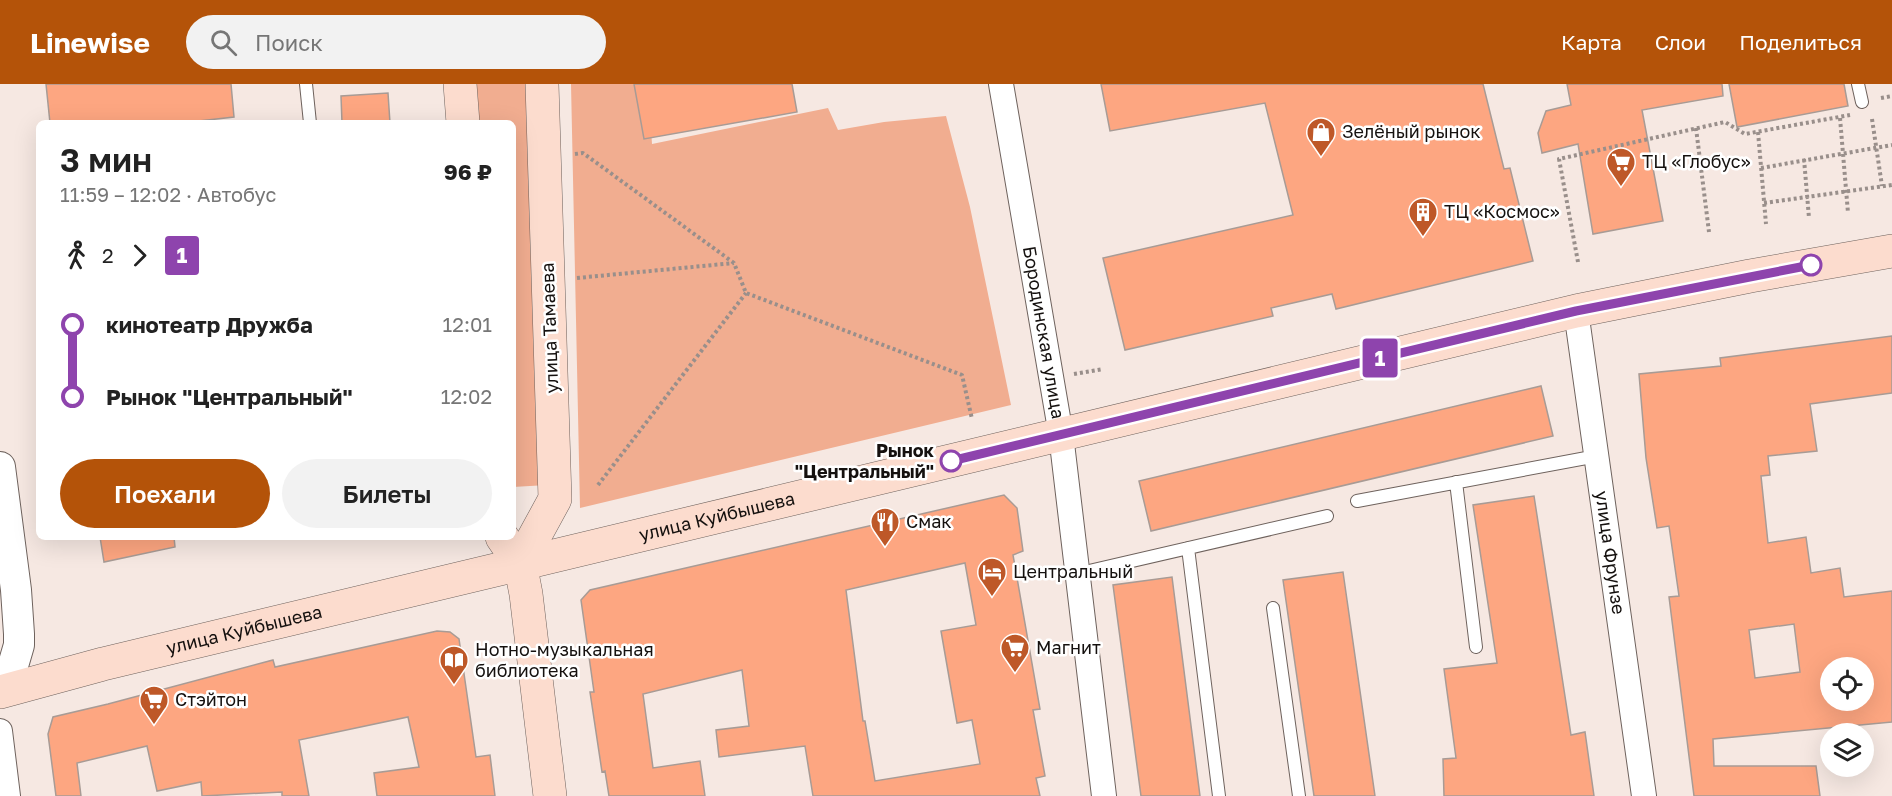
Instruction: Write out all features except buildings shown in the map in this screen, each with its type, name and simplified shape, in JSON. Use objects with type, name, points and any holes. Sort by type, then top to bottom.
[{"type":"main road","points":[[460,84],[463,120]]},
{"type":"main road","name":"улица Тамаева","points":[[520,563],[555,499],[542,84]]},
{"type":"main road","name":"улица Куйбышева","points":[[1,695],[102,664],[1576,311],[1750,276],[1892,251]]},
{"type":"main road","points":[[504,540],[520,563],[526,594],[550,796]]},
{"type":"street","name":"Бородинская улица","points":[[1001,84],[1061,435],[1104,796]]},
{"type":"street","name":"улица Фрунзе","points":[[1576,311],[1644,796]]},
{"type":"street","points":[[0,467],[16,590],[19,634],[19,645],[12,669],[1,695]]},
{"type":"street","points":[[0,731],[8,796]]},
{"type":"lane","points":[[306,84],[310,120]]},
{"type":"lane","points":[[1858,84],[1862,102]]},
{"type":"lane","points":[[1357,501],[1596,456]]},
{"type":"lane","points":[[1456,482],[1476,647]]},
{"type":"lane","points":[[1076,574],[1327,516]]},
{"type":"lane","points":[[1188,548],[1219,796]]},
{"type":"lane","points":[[1273,608],[1299,796]]},
{"type":"path","points":[[1578,262],[1558,159],[1725,122],[1745,134],[1840,118],[1849,116],[1862,102]]},
{"type":"path","points":[[1871,112],[1882,186]]},
{"type":"path","points":[[1840,118],[1848,213]]},
{"type":"path","points":[[1696,128],[1709,232]]},
{"type":"path","points":[[1758,132],[1766,224]]},
{"type":"path","points":[[1761,168],[1892,145]]},
{"type":"path","points":[[544,158],[584,153],[735,263],[746,293],[962,375],[972,418]]},
{"type":"path","points":[[1804,159],[1809,218]]},
{"type":"path","points":[[1764,203],[1892,185]]},
{"type":"path","points":[[548,280],[735,263]]},
{"type":"path","points":[[598,484],[746,293]]},
{"type":"shaded area","points":[[474,84],[526,84],[547,485],[516,487],[516,120],[476,120]]},
{"type":"shaded area","points":[[571,84],[648,84],[652,144],[828,108],[838,130],[884,122],[946,116],[970,207],[1011,405],[580,508]]},
{"type":"bus line","name":"1","points":[[951,461],[1576,311],[1811,265]]},
{"type":"place","name":"Зелёный рынок","points":[[1321,158]]},
{"type":"place","name":"ТЦ «Глобус»","points":[[1621,188]]},
{"type":"place","name":"ТЦ «Космос»","points":[[1423,238]]},
{"type":"place","name":"Рынок \"Центральный\"","points":[[951,461]]},
{"type":"place","name":"Смак","points":[[885,548]]},
{"type":"place","name":"Центральный","points":[[992,598]]},
{"type":"place","name":"Магнит","points":[[1015,674]]},
{"type":"place","name":"Нотно-музыкальная библиотека","points":[[454,686]]},
{"type":"place","name":"Стэйтон","points":[[154,726]]}]
